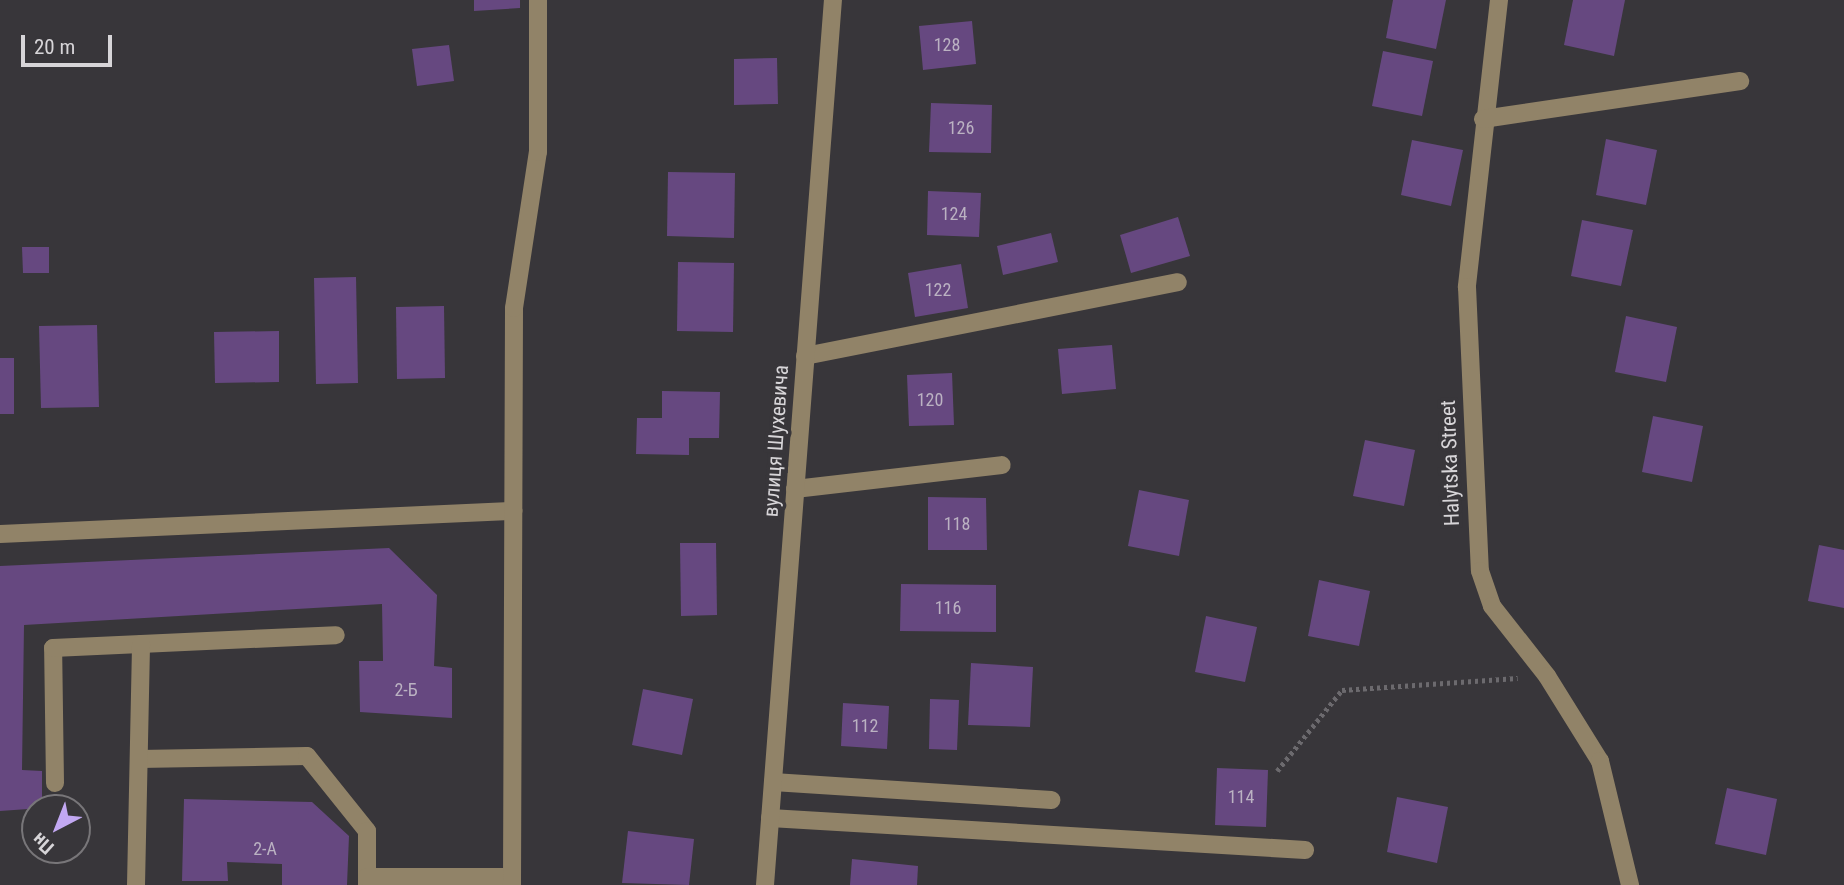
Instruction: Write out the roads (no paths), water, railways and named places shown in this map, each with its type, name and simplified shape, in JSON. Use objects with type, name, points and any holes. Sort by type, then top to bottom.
[{"type":"street","points":[[139,760],[307,756],[366,831],[367,881],[512,881],[514,308],[538,152],[538,0]]},
{"type":"street","name":"вулиця Шухевича","points":[[765,885],[833,0]]},
{"type":"street","name":"Halytska Street","points":[[1499,0],[1483,119],[1467,287],[1480,571],[1492,606],[1547,676],[1600,761],[1630,885]]},
{"type":"street","points":[[1483,119],[1740,81]]},
{"type":"street","points":[[805,356],[1178,282]]},
{"type":"street","points":[[795,489],[1002,465]]},
{"type":"street","points":[[0,534],[513,511]]},
{"type":"street","points":[[55,783],[53,648],[336,635]]},
{"type":"street","points":[[136,885],[141,644]]},
{"type":"street","points":[[773,782],[1051,800]]},
{"type":"street","points":[[770,818],[1305,850]]}]
